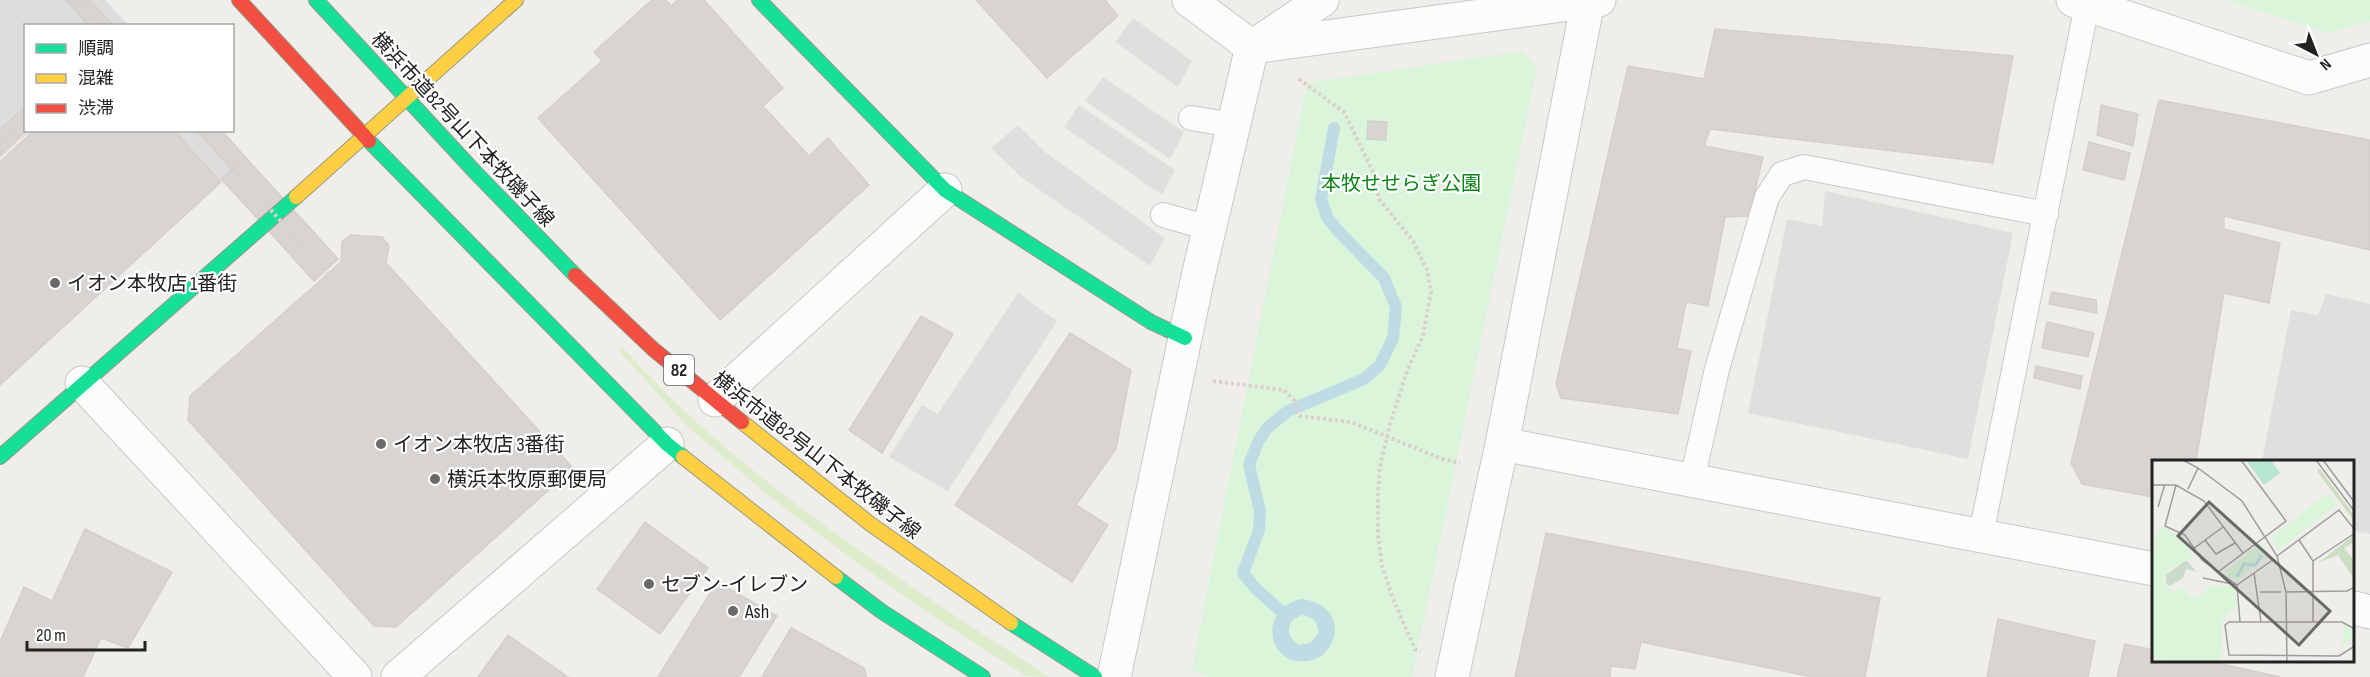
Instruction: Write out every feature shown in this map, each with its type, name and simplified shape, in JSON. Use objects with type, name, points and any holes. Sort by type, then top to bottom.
[{"type":"main road","points":[[239,0],[365,136],[667,444],[769,526],[881,611],[984,677]]},
{"type":"main road","name":"横浜市道82号山下本牧磯子線","points":[[316,0],[556,256],[642,339],[798,469],[898,544],[1013,626],[1095,677]]},
{"type":"main road","points":[[0,457],[516,0]]},
{"type":"main road","points":[[759,0],[945,190],[1151,322],[1185,338]]},
{"type":"street","points":[[1189,0],[1252,47],[1594,1]]},
{"type":"street","points":[[1114,677],[1209,228],[1252,47],[1322,0]]},
{"type":"street","points":[[1452,677],[1502,444],[1580,32],[1594,1]]},
{"type":"street","points":[[2080,2],[2309,78],[2370,60]]},
{"type":"street","points":[[715,400],[945,190]]},
{"type":"street","points":[[82,383],[355,677]]},
{"type":"street","points":[[398,677],[667,444]]},
{"type":"street","points":[[1502,444],[2152,569]]},
{"type":"street","points":[[2355,608],[2370,612]]},
{"type":"lane","points":[[1982,535],[2046,214],[2080,2]]},
{"type":"lane","points":[[1191,118],[1233,125]]},
{"type":"lane","points":[[1692,480],[1717,369],[1767,197],[1782,174],[1804,167],[2046,214]]},
{"type":"lane","points":[[1163,215],[1209,228]]},
{"type":"path","points":[[78,0],[99,24]]},
{"type":"path","points":[[1296,76],[1344,112],[1373,172],[1379,199],[1413,241],[1427,270],[1431,292],[1423,336],[1407,371],[1380,466],[1378,536],[1382,566],[1414,649],[1430,653]]},
{"type":"path","points":[[0,142],[24,120]]},
{"type":"path","points":[[200,132],[328,273]]},
{"type":"path","points":[[0,153],[5,158]]},
{"type":"path","points":[[1212,381],[1284,390],[1294,400],[1300,416],[1351,422],[1442,459],[1468,464]]},
{"type":"green space","points":[[2225,0],[2370,0],[2370,21],[2329,33]]},
{"type":"green space","name":"本牧せせらぎ公園","points":[[1522,51],[1537,68],[1412,677],[1209,677],[1192,669],[1307,83]]},
{"type":"green space","points":[[622,347],[692,418],[776,489],[865,555],[1049,677],[1026,676],[940,621],[857,563],[769,496],[686,425],[619,351]]},
{"type":"shaded area","points":[[1133,18],[1192,61],[1178,87],[1115,42]]},
{"type":"shaded area","points":[[1103,77],[1184,132],[1170,159],[1085,101]]},
{"type":"shaded area","points":[[1079,105],[1175,170],[1162,195],[1064,127]]},
{"type":"shaded area","points":[[1018,125],[1045,152],[1165,238],[1150,266],[1021,177],[991,148]]},
{"type":"shaded area","points":[[1825,191],[2013,233],[1968,459],[1748,413],[1787,219],[1822,226]]},
{"type":"shaded area","points":[[1018,293],[1057,321],[948,491],[889,457],[922,405],[938,414]]},
{"type":"shaded area","points":[[2326,294],[2370,304],[2370,534],[2355,531],[2355,460],[2262,460],[2291,310],[2318,316]]},
{"type":"water","points":[[1301,599],[1318,604],[1330,614],[1334,621],[1334,637],[1328,649],[1320,657],[1298,661],[1286,657],[1278,649],[1273,638],[1273,627],[1277,615],[1286,606]],"holes":[[[1302,615],[1315,621],[1318,634],[1310,643],[1299,645],[1291,637],[1289,628],[1292,620]]]},
{"type":"pier","points":[[0,0],[105,0],[127,24],[24,24],[24,132],[29,132],[0,158]]},
{"type":"pier","points":[[177,132],[224,132],[339,259],[314,282]]},
{"type":"building","points":[[66,0],[90,0],[112,24],[87,24]]},
{"type":"building","points":[[652,0],[666,0],[671,6],[678,0],[704,0],[783,88],[763,106],[809,156],[828,138],[869,185],[720,320],[538,118],[602,61],[594,52]]},
{"type":"building","points":[[976,0],[1105,0],[1118,16],[1047,78]]},
{"type":"building","points":[[1715,29],[2013,56],[1993,163],[1710,129],[1704,146],[1763,157],[1749,216],[1725,217],[1708,306],[1686,302],[1677,348],[1691,351],[1678,414],[1561,398],[1556,384],[1628,66],[1704,79]]},
{"type":"building","points":[[2159,100],[2370,140],[2370,250],[2224,216],[2224,229],[2280,243],[2269,303],[2224,293],[2196,460],[2152,460],[2152,497],[2082,484],[2071,463]]},
{"type":"building","points":[[2101,105],[2138,114],[2133,146],[2097,135]]},
{"type":"building","points":[[24,108],[25,132],[0,155],[0,130]]},
{"type":"building","points":[[1368,121],[1387,122],[1386,140],[1367,139]]},
{"type":"building","name":"イオン本牧店 1番街","points":[[32,132],[176,132],[221,182],[0,385],[0,162]]},
{"type":"building","points":[[198,132],[223,132],[245,157],[232,170]]},
{"type":"building","points":[[2089,142],[2130,153],[2124,180],[2083,170]]},
{"type":"building","points":[[245,157],[338,259],[314,281],[222,179]]},
{"type":"building","name":"イオン本牧店 3番街","points":[[351,235],[382,237],[389,246],[386,263],[573,468],[396,627],[374,626],[188,420],[190,396],[341,262],[342,242]]},
{"type":"building","points":[[2052,292],[2096,300],[2097,313],[2049,304]]},
{"type":"building","points":[[921,316],[953,334],[882,453],[849,430]]},
{"type":"building","points":[[2047,322],[2094,333],[2088,357],[2042,348]]},
{"type":"building","points":[[1070,333],[1131,370],[1116,449],[1076,505],[1108,525],[1072,582],[955,505]]},
{"type":"building","points":[[2036,366],[2082,376],[2080,389],[2034,378]]},
{"type":"building","points":[[645,522],[708,568],[660,634],[597,589]]},
{"type":"building","points":[[85,529],[172,572],[128,648],[101,638],[83,677],[0,677],[0,642],[24,587],[52,601]]},
{"type":"building","points":[[1546,533],[1880,598],[1865,677],[1813,677],[1641,642],[1635,669],[1611,666],[1610,677],[1515,677]]},
{"type":"building","points":[[717,582],[777,616],[739,677],[658,677]]},
{"type":"building","points":[[1998,619],[2095,641],[2088,677],[1987,677]]},
{"type":"building","points":[[791,628],[864,668],[867,677],[762,677]]},
{"type":"building","points":[[508,635],[568,677],[478,677]]},
{"type":"building","points":[[2125,644],[2152,650],[2152,662],[2212,662],[2280,677],[2117,677]]},
{"type":"waterway","points":[[1280,610],[1256,589],[1243,573],[1259,530],[1260,511],[1249,465],[1258,442],[1267,428],[1288,411],[1364,379],[1380,365],[1393,338],[1396,307],[1384,278],[1338,231],[1327,217],[1321,199],[1334,128]]},
{"type":"traffic: fast","points":[[316,0],[475,172],[575,275]]},
{"type":"traffic: fast","points":[[759,0],[945,190],[1151,322],[1185,338]]},
{"type":"traffic: fast","points":[[369,141],[667,444],[683,457]]},
{"type":"traffic: fast","points":[[0,457],[296,197]]},
{"type":"traffic: fast","points":[[836,577],[881,611],[983,677]]},
{"type":"traffic: fast","points":[[1011,623],[1095,677]]},
{"type":"traffic: slow","points":[[296,197],[516,0]]},
{"type":"traffic: slow","points":[[742,422],[869,523],[1011,623]]},
{"type":"traffic: slow","points":[[683,457],[836,577]]},
{"type":"traffic: jam","points":[[239,0],[369,141]]},
{"type":"traffic: jam","points":[[575,275],[653,349],[742,422]]},
{"type":"place","name":"イオン本牧店 1番街","points":[[55,283]]},
{"type":"place","name":"イオン本牧店 3番街","points":[[381,444]]},
{"type":"place","name":"横浜本牧原郵便局","points":[[435,479]]},
{"type":"place","name":"セブン-イレブン","points":[[649,584]]},
{"type":"place","name":"Ash","points":[[733,611]]}]
